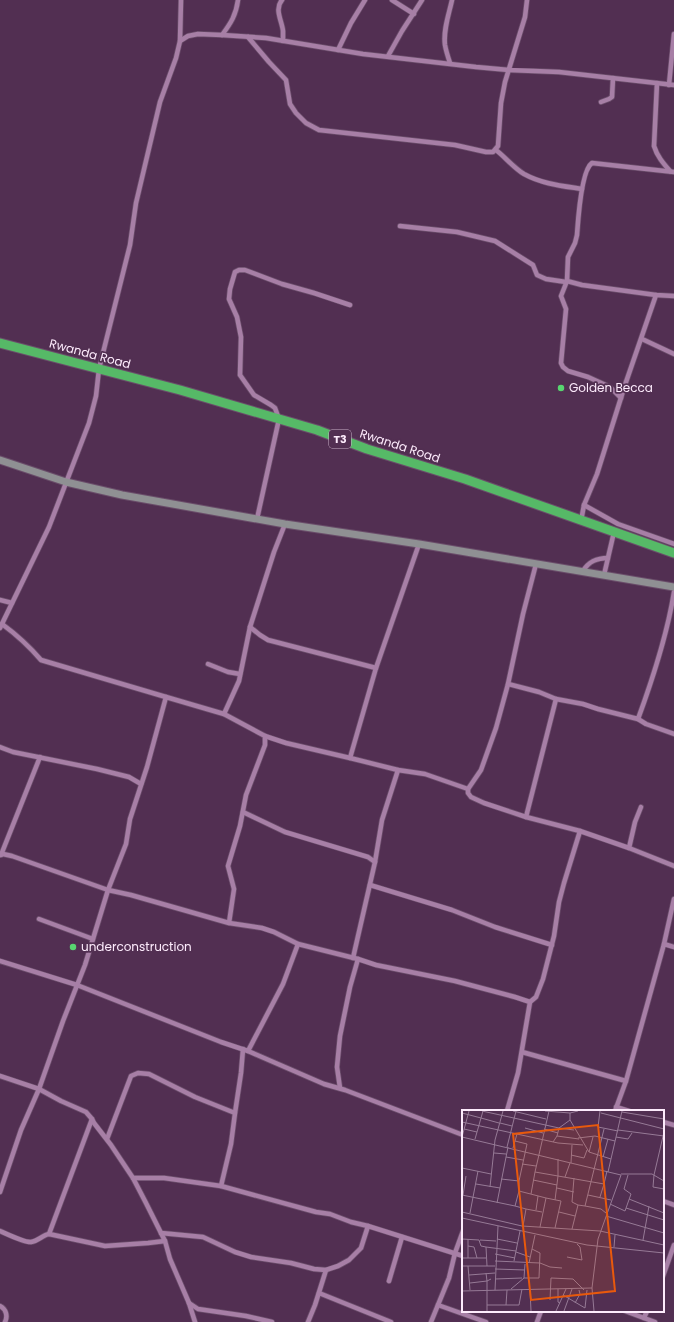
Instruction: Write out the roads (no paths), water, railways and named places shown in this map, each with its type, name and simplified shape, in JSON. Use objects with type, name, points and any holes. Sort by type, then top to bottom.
[{"type":"highway","name":"Rwanda Road","points":[[0,343],[180,390],[317,430],[367,449],[465,479],[674,553]]},
{"type":"street","points":[[181,0],[180,41],[176,58],[160,102],[154,126],[136,203],[130,245],[99,369],[96,396],[91,416],[49,527],[1,626],[19,636],[42,660],[224,714],[265,736],[286,743],[398,770],[425,774],[468,789]]},
{"type":"street","points":[[222,34],[233,21],[238,0]]},
{"type":"street","points":[[282,0],[278,8],[283,32],[283,41]]},
{"type":"street","points":[[338,50],[351,23],[365,0]]},
{"type":"street","points":[[392,0],[414,14]]},
{"type":"street","points":[[388,56],[422,0]]},
{"type":"street","points":[[450,63],[445,40],[452,0]]},
{"type":"street","points":[[248,37],[286,80],[290,104],[296,113],[306,123],[319,130],[455,145],[486,152],[493,152],[498,146],[503,92],[525,17],[528,0]]},
{"type":"street","points":[[180,41],[188,36],[198,34],[222,34],[283,41],[338,50],[509,70],[559,72],[672,85],[674,34]]},
{"type":"street","points":[[601,102],[612,96],[613,78]]},
{"type":"street","points":[[657,83],[654,146],[659,158],[672,172]]},
{"type":"street","points":[[496,150],[524,174],[535,179],[550,184],[582,189]]},
{"type":"street","points":[[621,398],[610,387],[588,377],[568,371],[563,367],[561,360],[566,309],[561,296],[567,282],[568,257],[577,235],[582,189],[588,166],[592,163],[672,172]]},
{"type":"street","points":[[400,226],[456,232],[495,241],[533,266],[536,275],[546,279],[656,295],[674,296]]},
{"type":"street","points":[[257,519],[279,419],[275,408],[254,395],[240,375],[241,337],[236,317],[229,299],[235,272],[245,270],[282,284],[350,305]]},
{"type":"street","points":[[581,521],[584,505],[597,474],[656,295]]},
{"type":"street","points":[[642,339],[674,354]]},
{"type":"street","points":[[0,460],[66,482],[122,495],[285,524],[419,544],[674,587]]},
{"type":"street","points":[[584,505],[618,524],[674,544]]},
{"type":"street","points":[[224,714],[234,693],[240,674],[250,627],[274,552],[285,524]]},
{"type":"street","points":[[604,575],[614,532]]},
{"type":"street","points":[[350,758],[376,668],[419,544]]},
{"type":"street","points":[[583,571],[592,561],[599,558],[608,558]]},
{"type":"street","points":[[536,564],[523,614],[508,684],[489,751],[481,770],[468,789],[468,793],[475,799],[526,817],[580,831],[674,866]]},
{"type":"street","points":[[638,719],[657,666],[674,592]]},
{"type":"street","points":[[0,600],[12,603]]},
{"type":"street","points":[[250,627],[260,636],[268,640],[376,668]]},
{"type":"street","points":[[208,664],[228,672],[240,674]]},
{"type":"street","points":[[508,684],[539,692],[556,699],[583,704],[638,719],[646,724],[674,734]]},
{"type":"street","points":[[0,1192],[21,1130],[40,1089],[85,965],[108,890],[126,844],[130,819],[142,784],[166,697]]},
{"type":"street","points":[[526,817],[556,699]]},
{"type":"street","points":[[229,922],[234,890],[228,866],[243,812],[246,795],[265,745],[265,736]]},
{"type":"street","points":[[0,747],[13,752],[97,768],[129,777],[142,784]]},
{"type":"street","points":[[40,757],[0,855],[12,856],[108,890],[131,894],[229,922],[262,928],[274,932],[298,944],[376,964],[455,981],[530,1002]]},
{"type":"street","points":[[340,1088],[337,1067],[340,1036],[382,820],[398,770]]},
{"type":"street","points":[[629,848],[635,822],[641,807]]},
{"type":"street","points":[[243,812],[285,832],[368,857],[375,862]]},
{"type":"street","points":[[507,1110],[518,1073],[530,1002],[536,997],[543,979],[552,944],[564,883],[580,831]]},
{"type":"street","points":[[370,885],[452,910],[495,927],[552,944]]},
{"type":"street","points":[[616,1109],[626,1081],[664,944],[674,899]]},
{"type":"street","points":[[39,919],[93,939]]},
{"type":"street","points":[[248,1051],[283,984],[298,944]]},
{"type":"street","points":[[664,944],[674,947]]},
{"type":"street","points":[[0,961],[77,985],[221,1042],[248,1051],[324,1084],[340,1088],[462,1135]]},
{"type":"street","points":[[220,1186],[231,1144],[243,1049]]},
{"type":"street","points":[[522,1052],[626,1081]]},
{"type":"street","points":[[107,1139],[131,1076],[138,1073],[149,1074],[195,1097],[234,1113]]},
{"type":"street","points":[[0,1076],[40,1089],[60,1101],[86,1112],[92,1119],[133,1178],[165,1240],[170,1259],[189,1303],[195,1322]]},
{"type":"street","points":[[49,1234],[92,1119]]},
{"type":"street","points":[[664,1122],[674,1125]]},
{"type":"street","points":[[133,1178],[164,1178],[220,1186],[316,1212],[330,1214],[351,1222],[462,1256]]},
{"type":"street","points":[[664,1201],[674,1205]]},
{"type":"street","points":[[161,1233],[203,1237],[235,1252],[251,1257],[326,1270],[338,1266],[348,1260],[361,1248],[368,1226]]},
{"type":"street","points":[[0,1231],[30,1242],[38,1240],[49,1234],[105,1246],[148,1243],[165,1240]]},
{"type":"street","points":[[431,1322],[449,1278],[455,1253],[462,1234]]},
{"type":"street","points":[[389,1282],[402,1237]]},
{"type":"street","points":[[665,1265],[674,1245]]},
{"type":"street","points":[[308,1322],[326,1270]]},
{"type":"street","points":[[319,1293],[391,1322]]},
{"type":"street","points":[[189,1303],[198,1309],[246,1316],[272,1322]]},
{"type":"street","points":[[438,1305],[486,1322]]},
{"type":"street","points":[[0,1306],[6,1314],[5,1322]]},
{"type":"street","points":[[537,1322],[541,1312]]},
{"type":"street","points":[[627,1312],[655,1322]]},
{"type":"street","points":[[644,1318],[647,1312]]},
{"type":"place","name":"Golden Becca","points":[[561,388]]},
{"type":"place","name":"underconstruction","points":[[73,947]]}]
